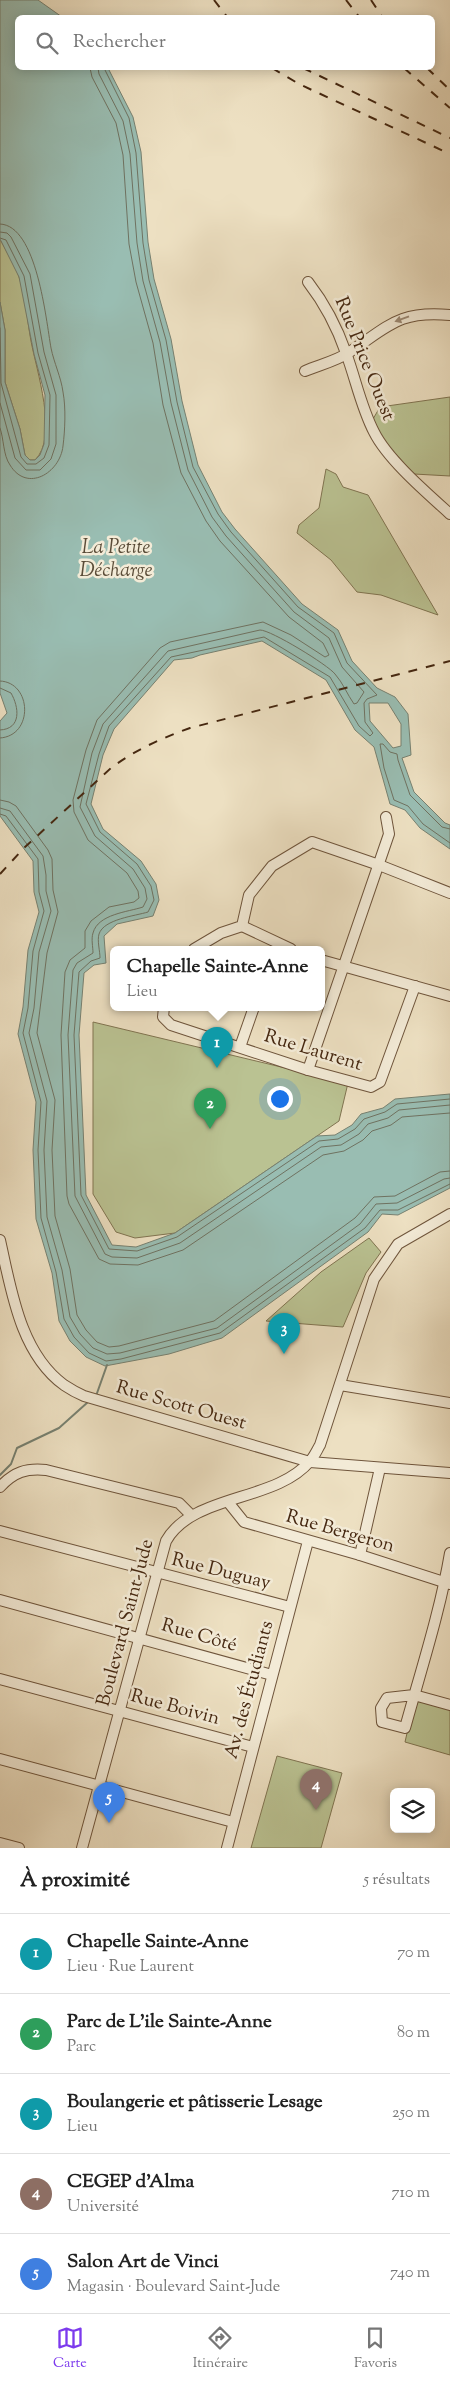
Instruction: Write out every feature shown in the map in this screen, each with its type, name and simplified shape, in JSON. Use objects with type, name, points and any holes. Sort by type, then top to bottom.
[{"type":"street","name":"Rue Price Ouest","points":[[308,282],[325,303],[347,354],[363,408],[375,435],[397,461],[450,514]]},
{"type":"street","points":[[305,370],[347,354],[383,327],[405,317],[426,313],[450,315]]},
{"type":"street","points":[[308,1070],[345,968],[389,834],[386,817]]},
{"type":"street","points":[[242,926],[249,895],[272,866],[312,842],[379,865],[450,893]]},
{"type":"street","points":[[198,946],[221,933],[242,926],[285,946]]},
{"type":"street","points":[[325,961],[450,996]]},
{"type":"street","name":"Rue Laurent","points":[[164,1012],[171,1025],[308,1070],[371,1087],[380,1082],[415,986]]},
{"type":"street","points":[[240,1047],[253,1011]]},
{"type":"street","points":[[310,1462],[320,1445],[374,1279],[398,1244],[450,1214]]},
{"type":"street","name":"Rue Scott Ouest","points":[[0,1240],[13,1298],[27,1336],[42,1361],[63,1384],[84,1396],[310,1462],[450,1473]]},
{"type":"street","points":[[340,1385],[450,1403]]},
{"type":"street","name":"Boulevard Saint-Jude","points":[[82,1848],[166,1541],[172,1528],[191,1515],[290,1477],[310,1462]]},
{"type":"street","points":[[0,1487],[16,1473],[31,1468],[46,1470],[178,1503],[191,1515]]},
{"type":"street","points":[[360,1555],[380,1468]]},
{"type":"street","name":"Rue Bergeron","points":[[228,1502],[244,1522],[360,1555],[448,1583]]},
{"type":"street","name":"Rue Duguay","points":[[0,1531],[157,1574],[290,1607]]},
{"type":"street","name":"Av. des Étudiants","points":[[227,1848],[308,1541]]},
{"type":"street","points":[[450,1553],[448,1583],[414,1696],[450,1705]]},
{"type":"street","name":"Rue Côté","points":[[0,1600],[272,1675]]},
{"type":"street","name":"Rue Boivin","points":[[0,1679],[254,1747]]},
{"type":"street","points":[[0,1759],[234,1822]]},
{"type":"street","points":[[0,1843],[19,1848]]},
{"type":"green space","points":[[0,239],[15,267],[21,285],[44,402],[45,436],[42,449],[35,460],[30,460],[25,455],[20,429],[5,382],[5,330],[0,302]]},
{"type":"green space","points":[[450,397],[450,476],[414,474],[384,441],[373,419],[380,407]]},
{"type":"green space","points":[[326,469],[336,474],[343,487],[368,495],[438,615],[381,595],[357,592],[331,560],[297,533],[299,525],[319,508]]},
{"type":"green space","points":[[93,1022],[348,1083],[339,1121],[175,1233],[135,1238],[116,1232],[93,1194]]},
{"type":"green space","points":[[369,1238],[381,1252],[366,1273],[343,1327],[266,1321],[321,1272]]},
{"type":"green space","points":[[415,1698],[450,1708],[450,1755],[405,1742]]},
{"type":"green space","points":[[277,1756],[342,1773],[321,1848],[251,1848]]},
{"type":"water","name":"La Petite Décharge","points":[[0,0],[38,0],[59,15],[15,15],[15,70],[109,70],[133,117],[141,152],[148,242],[154,279],[171,339],[182,401],[198,465],[222,512],[235,529],[302,604],[338,630],[352,661],[377,688],[395,697],[408,714],[411,755],[402,758],[414,792],[445,823],[450,825],[450,849],[420,828],[405,810],[390,804],[374,747],[355,730],[326,680],[262,641],[192,658],[174,660],[114,729],[103,755],[91,804],[103,829],[141,861],[156,884],[159,900],[153,916],[117,924],[104,936],[106,963],[94,965],[84,973],[79,1035],[86,1195],[112,1245],[136,1247],[175,1233],[317,1136],[335,1135],[352,1125],[361,1114],[383,1108],[395,1099],[450,1094],[450,1188],[398,1215],[382,1214],[368,1232],[222,1338],[169,1354],[105,1366],[86,1357],[70,1341],[59,1321],[52,1273],[36,1219],[33,1150],[36,1102],[18,1034],[23,1007],[28,950],[39,912],[34,892],[33,861],[0,816],[0,721],[7,713],[0,693],[0,302],[5,330],[5,382],[20,429],[25,455],[30,460],[35,460],[40,455],[44,444],[45,395],[34,354],[19,277],[0,239]],"holes":[[[369,703],[388,703],[401,724],[401,746],[393,748],[370,721]]]},
{"type":"waterway","points":[[96,1396],[107,1365]]},
{"type":"waterway","points":[[0,1475],[11,1464],[17,1448],[59,1428],[88,1402]]},
{"type":"railway","points":[[214,0],[226,15]]},
{"type":"railway","points":[[346,0],[358,15]]},
{"type":"railway","points":[[371,0],[381,15]]},
{"type":"railway","points":[[275,70],[299,84],[450,154]]},
{"type":"railway","points":[[307,70],[450,138]]},
{"type":"railway","points":[[406,70],[450,108]]},
{"type":"railway","points":[[429,70],[450,90]]},
{"type":"railway","points":[[0,874],[24,848],[111,768],[149,745],[190,728],[450,661]]},
{"type":"place","name":"Chapelle Sainte-Anne","points":[[217,1068]]},
{"type":"place","name":"Parc de L'ile Sainte-Anne","points":[[210,1129]]},
{"type":"place","name":"Boulangerie et pâtisserie Lesage","points":[[284,1354]]},
{"type":"place","name":"CEGEP d'Alma","points":[[316,1810]]},
{"type":"place","name":"Salon Art de Vinci","points":[[109,1823]]}]
